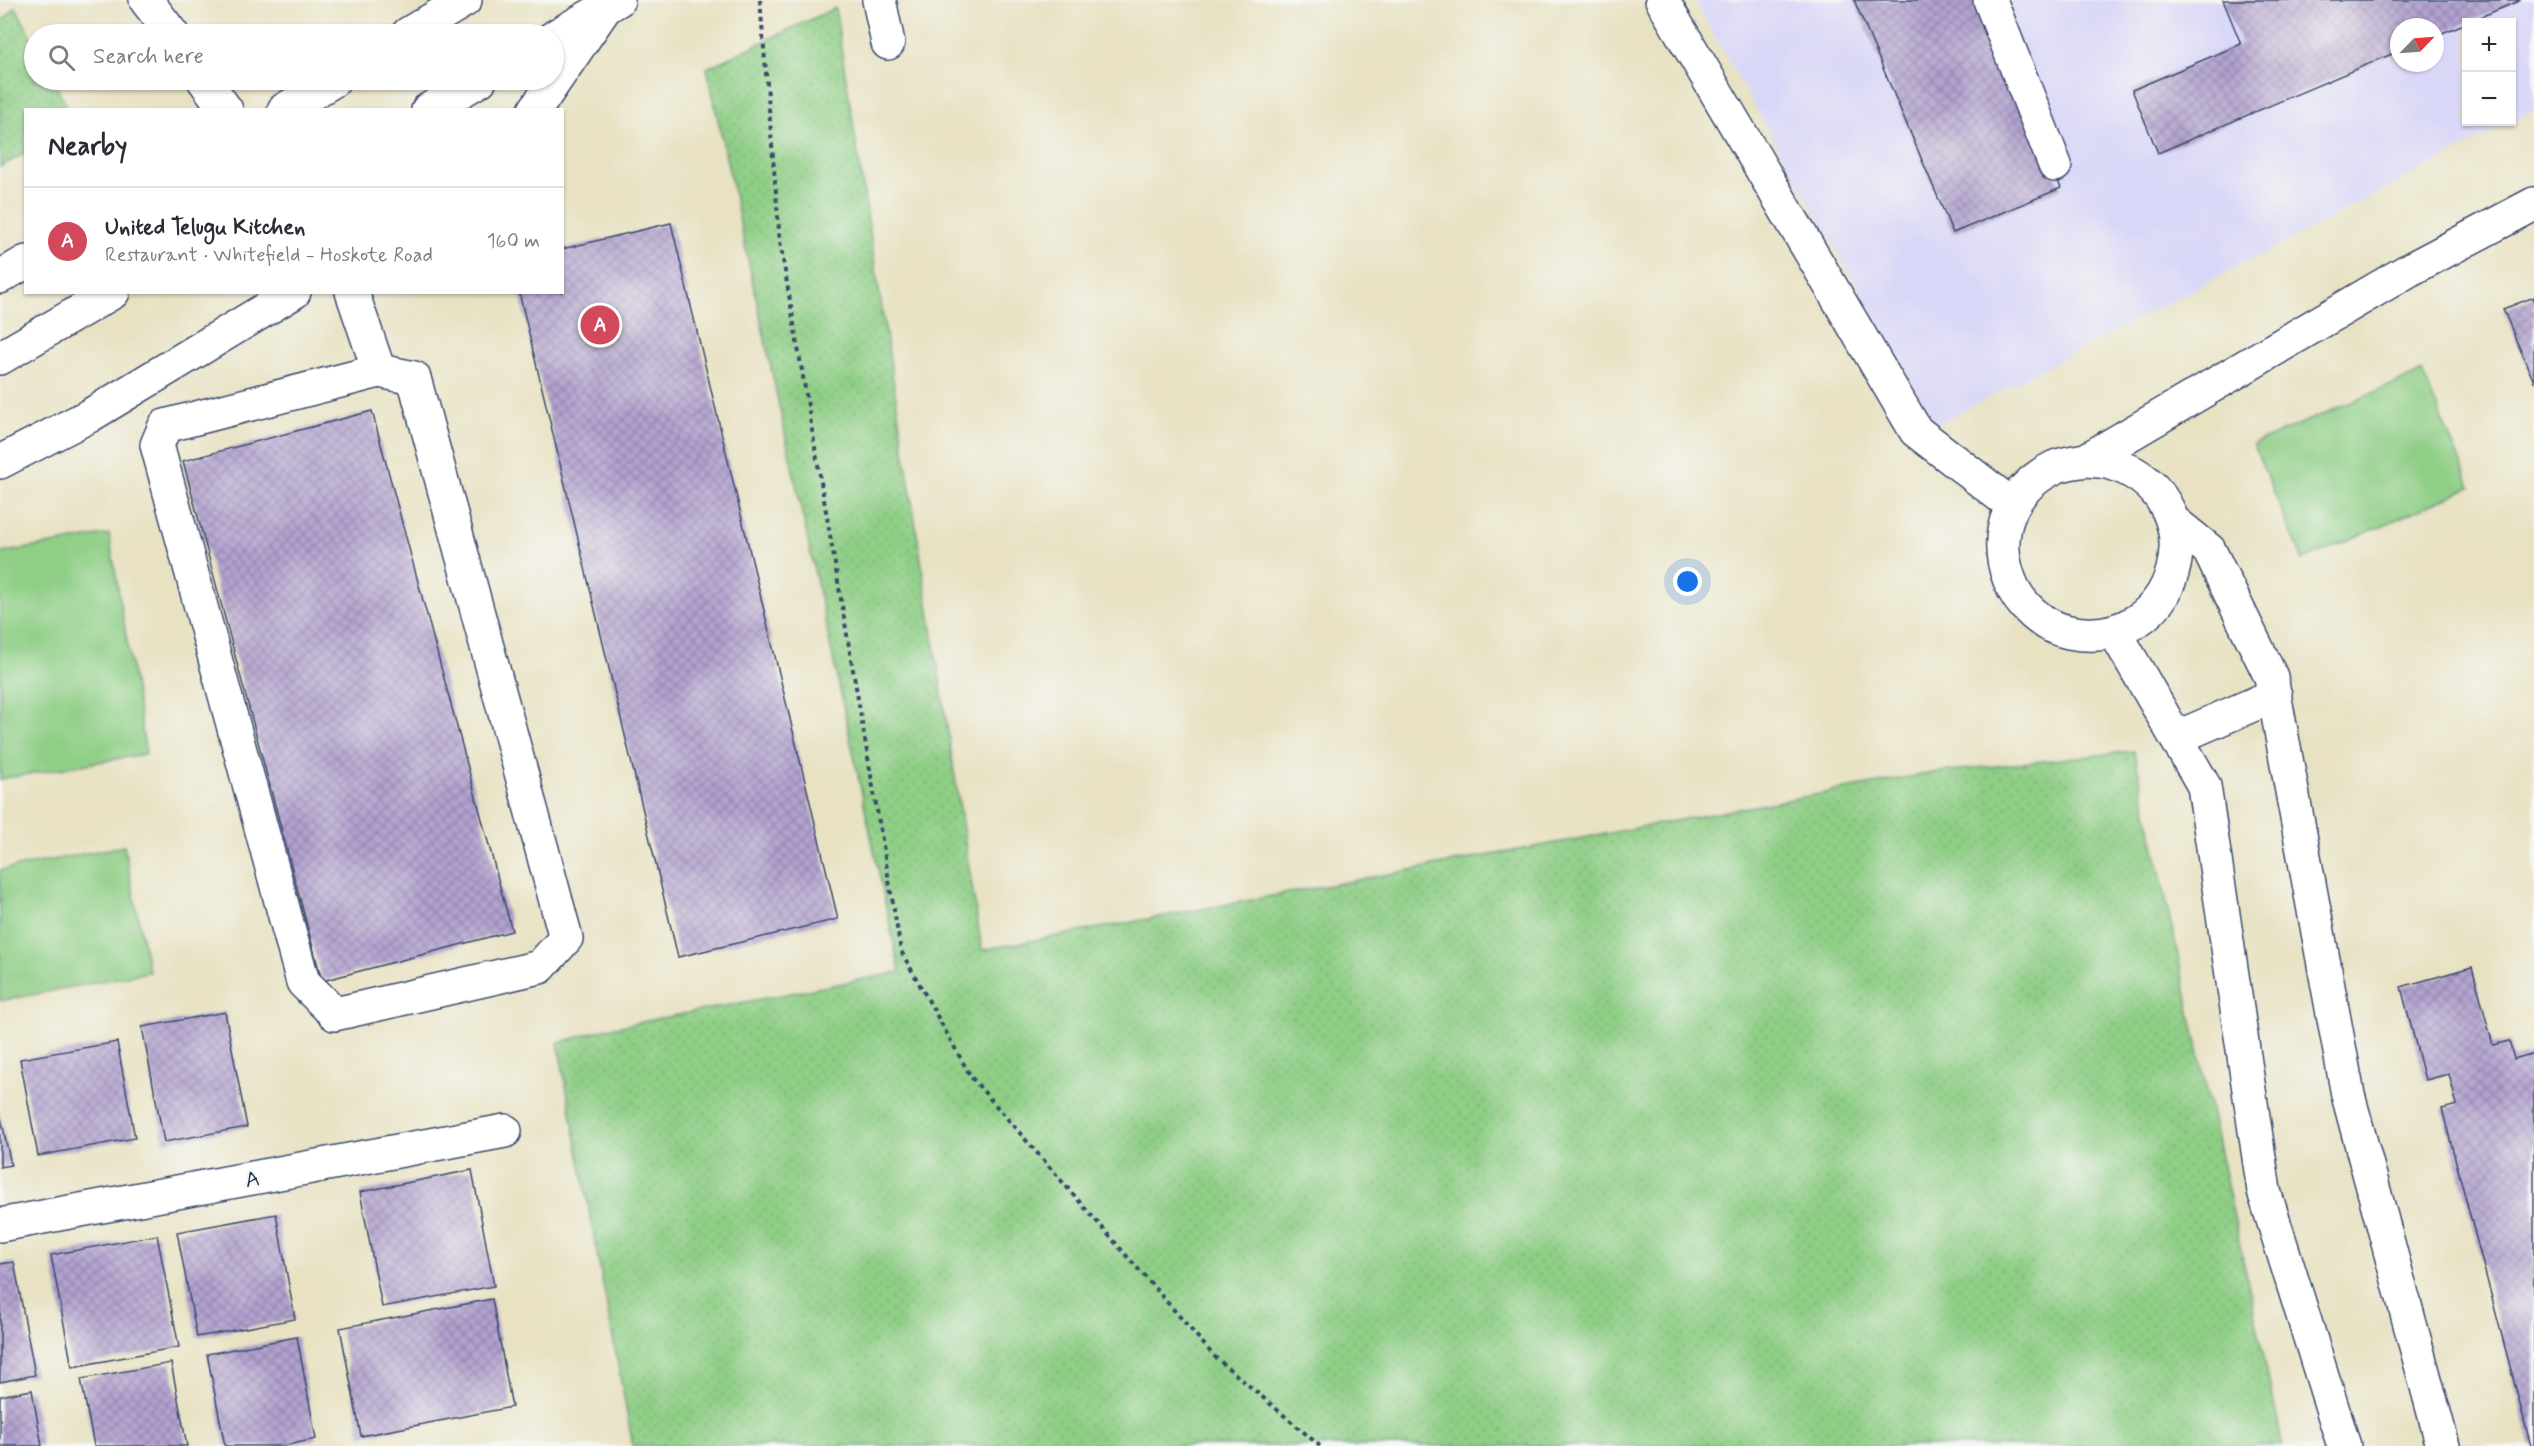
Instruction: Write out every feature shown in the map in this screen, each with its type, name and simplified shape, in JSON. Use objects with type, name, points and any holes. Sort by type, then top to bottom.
[{"type":"street","points":[[146,0],[164,24]]},
{"type":"street","points":[[425,24],[465,0]]},
{"type":"street","points":[[879,0],[888,43]]},
{"type":"street","points":[[1662,0],[1916,431],[2012,505]]},
{"type":"street","points":[[1990,0],[2055,165]]},
{"type":"street","points":[[564,31],[612,4]]},
{"type":"street","points":[[564,70],[612,4]]},
{"type":"street","points":[[211,90],[225,108]]},
{"type":"street","points":[[287,108],[317,90]]},
{"type":"street","points":[[431,108],[463,90]]},
{"type":"street","points":[[536,108],[550,90]]},
{"type":"street","points":[[2086,460],[2409,270],[2534,204]]},
{"type":"street","points":[[0,276],[24,263]]},
{"type":"street","points":[[0,358],[110,294]]},
{"type":"street","points":[[0,462],[88,416],[291,294]]},
{"type":"street","points":[[353,294],[379,371]]},
{"type":"street","points":[[379,371],[414,378],[566,938],[540,967],[335,1014],[303,982],[157,445],[165,426],[379,371]]},
{"type":"street","points":[[2086,460],[2116,464],[2141,477],[2160,496],[2173,521],[2178,549],[2173,576],[2160,601],[2140,620],[2115,632],[2088,636],[2058,630],[2033,615],[2014,592],[2003,564],[2003,534],[2012,505],[2031,482],[2056,466],[2086,460]]},
{"type":"street","points":[[2173,521],[2209,550],[2271,677],[2348,1095],[2443,1446]]},
{"type":"street","points":[[2115,632],[2204,786],[2265,1191],[2344,1446]]},
{"type":"street","points":[[2176,738],[2275,695]]},
{"type":"street","name":"A","points":[[0,1225],[505,1131]]},
{"type":"path","points":[[760,0],[780,242],[902,951],[971,1077],[1214,1356],[1320,1446]]},
{"type":"shaded area","points":[[1694,0],[2534,0],[2534,111],[2516,120],[2516,18],[2462,18],[2462,126],[2505,126],[1936,425]]},
{"type":"green space","points":[[16,7],[24,24],[24,90],[58,90],[67,108],[24,108],[24,154],[0,167],[0,23]]},
{"type":"green space","points":[[835,8],[982,950],[1931,773],[2134,751],[2283,1446],[633,1446],[558,1043],[605,1029],[900,972],[707,68]]},
{"type":"green space","points":[[2422,372],[2471,487],[2303,560],[2253,444]]},
{"type":"green space","points":[[109,534],[146,754],[0,779],[0,553]]},
{"type":"green space","points":[[124,846],[149,972],[0,1001],[0,870]]},
{"type":"building","points":[[1854,0],[1981,0],[2061,188],[1953,233]]},
{"type":"building","points":[[2223,0],[2521,0],[2478,18],[2462,18],[2462,25],[2444,32],[2444,18],[2390,18],[2390,55],[2158,153],[2132,90],[2241,44]]},
{"type":"building","points":[[671,223],[838,919],[678,957],[519,294],[564,294],[564,249]]},
{"type":"building","points":[[2534,297],[2534,382],[2503,309]]},
{"type":"building","points":[[372,411],[512,931],[322,981],[183,461]]},
{"type":"building","points":[[2472,967],[2493,1045],[2509,1041],[2514,1059],[2534,1053],[2534,1446],[2531,1446],[2442,1109],[2457,1105],[2449,1074],[2425,1080],[2401,987]]},
{"type":"building","points":[[225,1012],[247,1127],[164,1142],[142,1027]]},
{"type":"building","points":[[117,1042],[135,1138],[38,1156],[20,1059]]},
{"type":"building","points":[[0,1113],[11,1165],[0,1167]]},
{"type":"building","points":[[472,1170],[494,1286],[382,1307],[360,1192]]},
{"type":"building","points":[[276,1214],[295,1319],[197,1337],[177,1232]]},
{"type":"building","points":[[157,1235],[179,1347],[72,1367],[51,1255]]},
{"type":"building","points":[[14,1262],[35,1375],[0,1382],[0,1264]]},
{"type":"building","points":[[492,1299],[512,1407],[361,1436],[340,1328]]},
{"type":"building","points":[[297,1337],[316,1439],[283,1446],[225,1446],[207,1354]]},
{"type":"building","points":[[171,1363],[187,1446],[94,1446],[81,1379]]},
{"type":"building","points":[[32,1390],[42,1446],[0,1446],[0,1396]]},
{"type":"place","name":"United Telugu Kitchen","points":[[600,325]]}]
